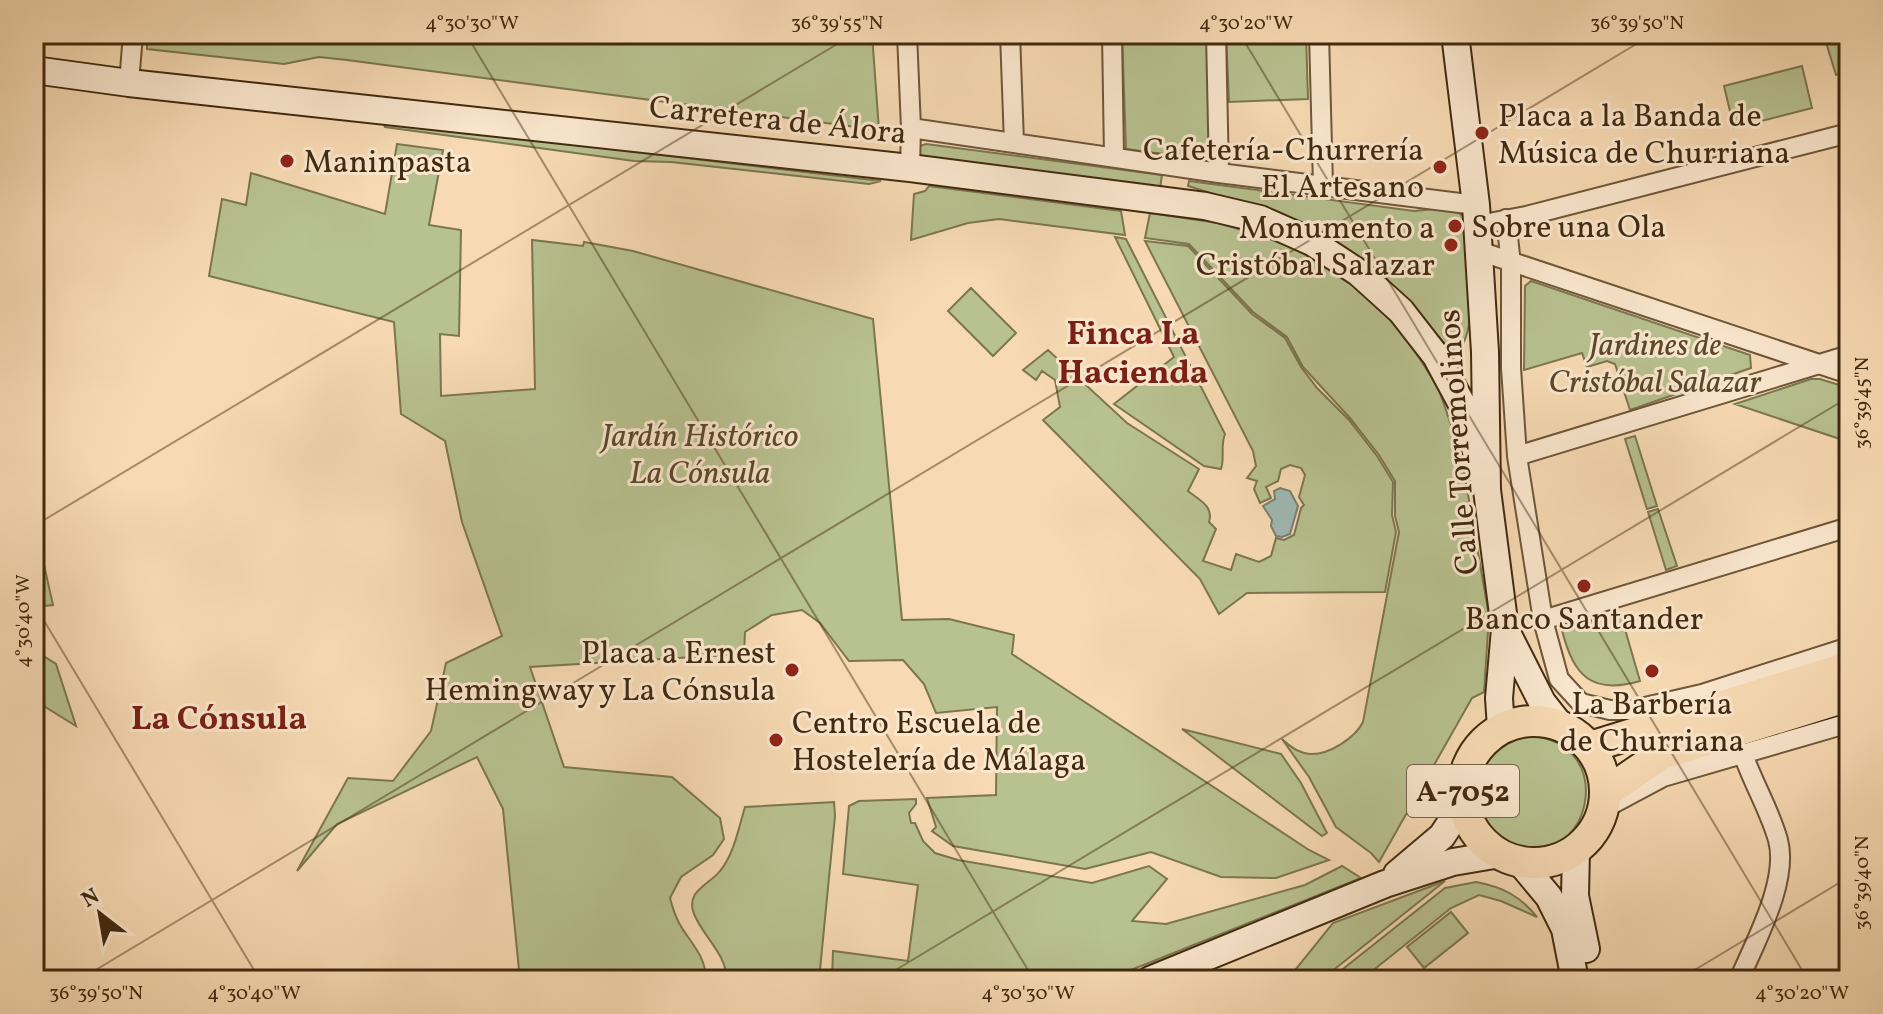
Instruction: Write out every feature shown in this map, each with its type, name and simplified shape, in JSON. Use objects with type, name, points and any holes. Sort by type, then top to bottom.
[{"type":"main road","name":"Calle Torremolinos","points":[[1455,34],[1478,227],[1485,352],[1487,490],[1505,629],[1499,698],[1501,728]]},
{"type":"main road","name":"Carretera de Álora","points":[[34,70],[910,168],[1205,206],[1260,219],[1312,242],[1359,273],[1401,311],[1436,356],[1449,380]]},
{"type":"main road","points":[[1449,380],[1469,362],[1481,310]]},
{"type":"main road","name":"A-7052","points":[[1449,380],[1463,406],[1487,490]]},
{"type":"main road","name":"Calle Torremolinos","points":[[1505,629],[1542,702],[1560,725]]},
{"type":"main road","points":[[1590,747],[1849,667]]},
{"type":"main road","points":[[1604,801],[1662,754],[1849,696]]},
{"type":"main road","name":"A-7052","points":[[1560,725],[1541,721],[1501,728],[1483,742],[1470,760],[1463,782],[1463,804],[1476,833],[1509,858],[1539,862],[1558,858],[1576,849]]},
{"type":"main road","points":[[1560,725],[1590,747],[1603,777],[1604,801],[1588,838],[1576,849],[1575,896],[1592,980]]},
{"type":"main road","points":[[1385,884],[1442,836],[1463,804]]},
{"type":"main road","points":[[1150,980],[1385,884],[1453,862],[1509,858],[1549,897],[1565,929],[1575,980]]},
{"type":"street","points":[[129,83],[133,34]]},
{"type":"street","points":[[907,34],[910,168]]},
{"type":"street","points":[[1010,34],[1014,143]]},
{"type":"street","points":[[1112,34],[1114,156]]},
{"type":"street","points":[[1216,34],[1219,173]]},
{"type":"street","points":[[1319,34],[1323,185]]},
{"type":"street","name":"Carretera de Álora","points":[[911,128],[1323,185],[1478,227]]},
{"type":"street","points":[[1849,133],[1478,227],[1511,264],[1849,374]]},
{"type":"street","name":"Calle Torremolinos","points":[[1506,219],[1511,264],[1511,368],[1517,456],[1543,620],[1559,679],[1581,703],[1610,710],[1632,710],[1680,699]]},
{"type":"street","points":[[1517,456],[1849,355]]},
{"type":"street","points":[[1543,620],[1849,527]]},
{"type":"street","points":[[1637,733],[1680,699],[1849,647]]},
{"type":"street","points":[[1604,801],[1663,777],[1849,723]]},
{"type":"street","points":[[1739,980],[1776,889],[1780,860],[1778,841],[1743,754]]},
{"type":"green space","points":[[147,34],[872,34],[879,130],[347,60],[319,57],[284,64],[147,49]]},
{"type":"green space","points":[[1122,34],[1208,34],[1211,139],[1207,149],[1194,158],[1126,149]]},
{"type":"green space","points":[[1226,34],[1306,34],[1308,99],[1229,102]]},
{"type":"green space","points":[[1849,34],[1849,73],[1836,75],[1824,36]]},
{"type":"green space","points":[[1802,66],[1812,108],[1734,128],[1724,86]]},
{"type":"green space","points":[[383,122],[881,181],[869,184],[671,162],[634,161],[385,127]]},
{"type":"green space","name":"Jardín Histórico La Cónsula","points":[[397,144],[443,150],[429,225],[461,230],[459,336],[440,334],[441,396],[535,389],[532,240],[583,246],[584,242],[633,251],[873,319],[902,620],[949,619],[1014,635],[1012,654],[1309,850],[1329,860],[1276,878],[1221,877],[1151,852],[1085,869],[953,846],[932,831],[936,827],[927,798],[996,795],[997,707],[936,713],[924,684],[903,660],[849,661],[820,623],[802,610],[772,615],[745,632],[744,654],[530,667],[564,767],[672,777],[720,818],[724,839],[713,855],[681,877],[670,898],[679,923],[700,956],[706,980],[520,980],[503,809],[477,757],[337,824],[297,871],[348,778],[393,781],[431,731],[446,663],[502,636],[462,522],[445,441],[401,414],[394,322],[209,276],[222,199],[246,205],[251,173],[385,214]]},
{"type":"green space","points":[[926,144],[1162,175],[1160,189],[917,157],[920,146]]},
{"type":"green space","name":"Jardines de Cristóbal Salazar","points":[[1189,181],[1414,211],[1440,208],[1459,213],[1464,217],[1471,306],[1465,339],[1458,351],[1450,349],[1385,277],[1355,254],[1285,219],[1188,186]]},
{"type":"green space","points":[[929,186],[1121,211],[1125,235],[999,219],[968,223],[911,240],[914,194],[925,191]]},
{"type":"green space","points":[[1150,213],[1218,223],[1282,242],[1346,277],[1403,333],[1438,387],[1461,454],[1489,616],[1484,692],[1472,698],[1379,862],[1336,827],[1309,777],[1282,739],[1298,751],[1317,754],[1341,744],[1363,722],[1399,532],[1395,516],[1395,481],[1350,418],[1303,367],[1287,337],[1253,312],[1189,244],[1145,238]]},
{"type":"green space","points":[[1115,237],[1126,239],[1225,434],[1221,469],[1204,466],[1114,404],[1174,357]]},
{"type":"green space","points":[[1145,241],[1188,246],[1252,314],[1285,338],[1317,388],[1349,420],[1377,456],[1393,482],[1392,515],[1396,532],[1385,592],[1247,593],[1219,614],[1200,579],[1043,420],[1060,407],[1055,380],[1042,371],[1036,380],[1023,370],[1048,350],[1127,423],[1199,469],[1188,491],[1207,508],[1209,522],[1216,529],[1203,561],[1231,570],[1236,554],[1259,562],[1271,556],[1276,538],[1284,540],[1294,535],[1304,505],[1299,497],[1305,475],[1301,468],[1290,465],[1281,469],[1278,481],[1266,487],[1271,498],[1260,503],[1254,489],[1257,481],[1247,478],[1256,466],[1253,451]]},
{"type":"green space","name":"Jardines de Cristóbal Salazar","points":[[1531,281],[1750,355],[1751,368],[1630,410],[1615,364],[1607,361],[1587,367],[1582,353],[1524,370],[1525,286]]},
{"type":"green space","points":[[971,288],[1016,333],[993,356],[948,311]]},
{"type":"green space","name":"Jardines de Cristóbal Salazar","points":[[1811,379],[1849,388],[1849,442],[1735,404]]},
{"type":"green space","points":[[1635,436],[1657,506],[1647,509],[1625,439]]},
{"type":"green space","points":[[1658,509],[1677,566],[1666,570],[1648,512]]},
{"type":"green space","points":[[34,520],[53,605],[34,607]]},
{"type":"green space","points":[[1620,612],[1640,681],[1623,685],[1597,683],[1579,670],[1562,630]]},
{"type":"green space","points":[[34,650],[56,664],[76,726],[34,700]]},
{"type":"green space","points":[[1182,729],[1281,754],[1301,783],[1327,833],[1322,836]]},
{"type":"green space","points":[[1532,736],[1558,744],[1576,758],[1584,778],[1585,799],[1579,820],[1566,837],[1548,848],[1524,851],[1501,844],[1486,831],[1477,814],[1476,794],[1481,774],[1492,757],[1509,743]]},
{"type":"green space","points":[[916,799],[909,813],[911,823],[915,823],[923,841],[935,853],[958,860],[1092,883],[1149,866],[1167,879],[1132,921],[1166,924],[1305,885],[1342,866],[1361,878],[1106,980],[832,980],[833,951],[908,961],[918,885],[843,874],[849,806],[859,801]]},
{"type":"green space","points":[[834,802],[819,980],[727,980],[723,962],[698,923],[692,906],[695,894],[715,876],[729,857],[745,807]]},
{"type":"green space","points":[[1445,881],[1321,980],[1287,980],[1333,923]]},
{"type":"green space","points":[[1476,882],[1510,894],[1537,917],[1479,895],[1451,908],[1361,980],[1329,980],[1445,888]]},
{"type":"green space","points":[[1451,912],[1468,933],[1424,968],[1407,947]]},
{"type":"water","points":[[1280,488],[1290,491],[1298,506],[1290,534],[1282,537],[1276,536],[1271,526],[1272,520],[1263,506],[1275,499],[1274,491]]},
{"type":"place","name":"Placa a la Banda de Música de Churriana","points":[[1482,133]]},
{"type":"place","name":"Maninpasta","points":[[287,161]]},
{"type":"place","name":"Cafetería-Churrería El Artesano","points":[[1440,167]]},
{"type":"place","name":"Sobre una Ola","points":[[1455,226]]},
{"type":"place","name":"Monumento a Cristóbal Salazar","points":[[1451,245]]},
{"type":"place","name":"Banco Santander","points":[[1584,586]]},
{"type":"place","name":"Placa a Ernest Hemingway y La Cónsula","points":[[792,670]]},
{"type":"place","name":"La Barbería de Churriana","points":[[1652,671]]},
{"type":"place","name":"Centro Escuela de Hostelería de Málaga","points":[[776,740]]},
{"type":"district","name":"Finca La Hacienda","points":[[1133,352]]},
{"type":"district","name":"La Cónsula","points":[[219,717]]}]
